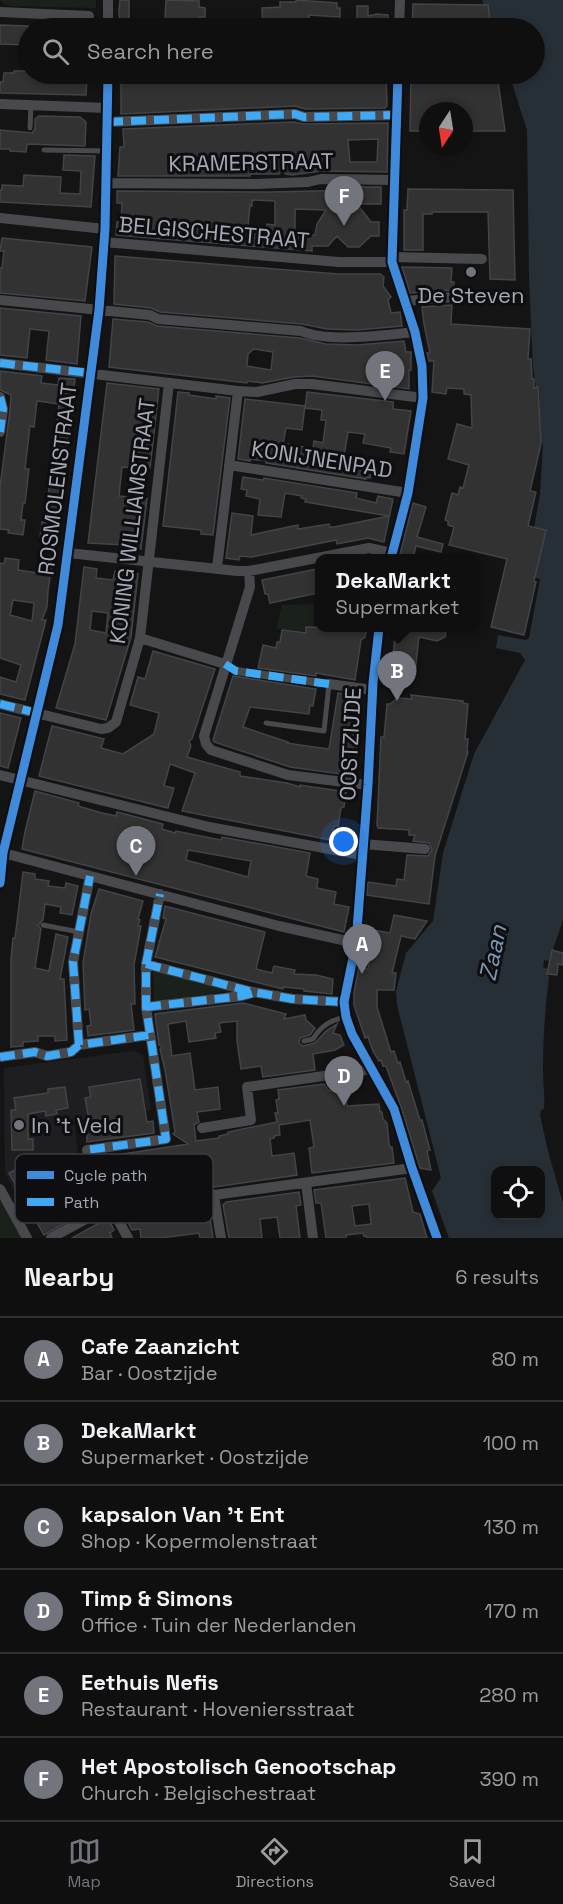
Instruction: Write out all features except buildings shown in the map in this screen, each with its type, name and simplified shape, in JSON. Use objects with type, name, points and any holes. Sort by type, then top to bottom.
[{"type":"street","points":[[108,0],[108,18]]},
{"type":"street","points":[[399,18],[400,0]]},
{"type":"street","points":[[0,12],[88,16]]},
{"type":"street","name":"ROSMOLENSTRAAT","points":[[0,883],[2,853],[58,625],[68,553],[99,310],[105,229],[108,84]]},
{"type":"street","points":[[393,554],[408,493],[423,398],[422,366],[415,332],[392,260],[398,84]]},
{"type":"street","points":[[0,105],[108,108]]},
{"type":"street","points":[[108,122],[283,114],[304,117],[397,115]]},
{"type":"street","name":"KRAMERSTRAAT","points":[[106,183],[255,184],[308,182],[321,179],[396,180]]},
{"type":"street","name":"BELGISCHESTRAAT","points":[[0,218],[105,229]]},
{"type":"street","name":"BELGISCHESTRAAT","points":[[104,242],[339,262],[392,260]]},
{"type":"street","points":[[392,260],[482,259]]},
{"type":"street","points":[[405,301],[453,297]]},
{"type":"street","points":[[0,300],[150,315],[158,319],[219,325],[228,323],[301,331],[340,338],[415,332]]},
{"type":"street","points":[[0,363],[237,391],[257,392],[295,384],[312,384],[423,398]]},
{"type":"street","name":"KONING WILLIAMSTRAAT","points":[[0,704],[101,729],[108,728],[116,722],[140,638],[169,383]]},
{"type":"street","points":[[217,568],[237,391]]},
{"type":"street","points":[[0,397],[3,410],[0,432]]},
{"type":"street","name":"KONIJNENPAD","points":[[229,465],[408,493]]},
{"type":"street","points":[[338,554],[369,548],[386,554]]},
{"type":"street","points":[[68,553],[237,571],[249,571],[315,558]]},
{"type":"street","points":[[249,571],[250,587],[204,736],[206,744],[211,750],[288,775],[368,785]]},
{"type":"street","name":"OOSTZIJDE","points":[[379,632],[373,690],[356,943],[344,1002],[352,1034],[394,1109],[437,1238]]},
{"type":"street","points":[[140,638],[225,664],[236,671],[373,690]]},
{"type":"street","points":[[0,775],[209,827],[363,850],[425,849]]},
{"type":"street","points":[[2,853],[279,926],[356,943]]},
{"type":"street","points":[[79,1045],[73,962],[90,876]]},
{"type":"street","points":[[88,1154],[87,1150],[166,1139],[146,1007],[146,964],[160,894]]},
{"type":"street","points":[[146,964],[253,992],[293,999],[344,1002]]},
{"type":"street","points":[[146,1007],[242,996],[253,992]]},
{"type":"street","points":[[0,1058],[35,1052],[47,1056],[71,1052],[79,1045],[149,1035]]},
{"type":"street","points":[[202,1128],[251,1120],[247,1087],[372,1069]]},
{"type":"street","points":[[221,1238],[214,1196],[412,1168]]},
{"type":"street","points":[[306,1183],[313,1238]]},
{"type":"street","points":[[0,1189],[15,1216]]},
{"type":"street","points":[[19,1223],[27,1238]]},
{"type":"street","points":[[51,1238],[78,1223]]},
{"type":"street","points":[[120,1223],[128,1238]]},
{"type":"lane","points":[[30,128],[31,105]]},
{"type":"lane","points":[[44,150],[107,151]]},
{"type":"lane","points":[[266,723],[324,731],[329,684]]},
{"type":"lane","points":[[43,925],[79,932]]},
{"type":"lane","points":[[304,1041],[313,1039],[320,1029],[334,1019],[346,1017]]},
{"type":"shaded area","points":[[0,0],[96,0],[96,8],[11,6]]},
{"type":"shaded area","points":[[314,604],[313,633],[276,629],[282,605]]},
{"type":"shaded area","points":[[153,970],[230,991],[154,1002]]},
{"type":"shaded area","points":[[133,1051],[143,1055],[151,1110],[74,1122],[78,1154],[15,1154],[15,1191],[5,1173],[4,1068]]},
{"type":"shaded area","points":[[0,1197],[23,1238],[0,1238]]},
{"type":"water","name":"Zaan","points":[[482,0],[563,0],[563,920],[549,961],[544,960],[543,967],[548,969],[549,977],[543,1047],[544,1109],[541,1110],[540,1115],[563,1203],[563,1238],[449,1238],[432,1191],[441,1178],[397,1005],[396,991],[406,953],[433,921],[443,853],[474,754],[525,660],[520,653],[496,648],[498,635],[526,640],[529,638],[540,579],[534,577],[546,531],[534,528],[540,494],[543,444],[539,387],[536,387],[533,368],[527,130],[512,84],[545,84],[545,18],[488,18]]},
{"type":"marked path","points":[[108,122],[295,114],[304,117],[397,115]]},
{"type":"marked path","points":[[0,363],[90,373]]},
{"type":"marked path","points":[[0,397],[3,409],[0,432]]},
{"type":"marked path","points":[[225,664],[236,671],[329,684]]},
{"type":"marked path","points":[[0,704],[37,713]]},
{"type":"marked path","points":[[79,1045],[73,962],[90,876]]},
{"type":"marked path","points":[[88,1154],[87,1150],[166,1139],[146,1007],[146,964],[160,894]]},
{"type":"marked path","points":[[146,964],[253,992],[293,999],[344,1002]]},
{"type":"marked path","points":[[146,1007],[253,993]]},
{"type":"marked path","points":[[0,1057],[35,1052],[47,1056],[71,1052],[79,1045],[149,1035]]},
{"type":"cycle path","points":[[0,883],[3,853],[58,625],[99,310],[105,229],[108,84]]},
{"type":"cycle path","points":[[392,554],[408,493],[423,398],[422,366],[415,332],[392,262],[398,84]]},
{"type":"cycle path","points":[[379,632],[373,683],[356,943],[344,1002],[352,1034],[394,1109],[437,1238]]},
{"type":"place","name":"Het Apostolisch Genootschap","points":[[344,226]]},
{"type":"place","name":"De Steven","points":[[471,272]]},
{"type":"place","name":"Eethuis Nefis","points":[[385,401]]},
{"type":"place","name":"DekaMarkt","points":[[397,701]]},
{"type":"place","name":"kapsalon Van 't Ent","points":[[136,876]]},
{"type":"place","name":"Cafe Zaanzicht","points":[[362,974]]},
{"type":"place","name":"Timp & Simons","points":[[344,1106]]},
{"type":"place","name":"In 't Veld","points":[[19,1125]]}]
